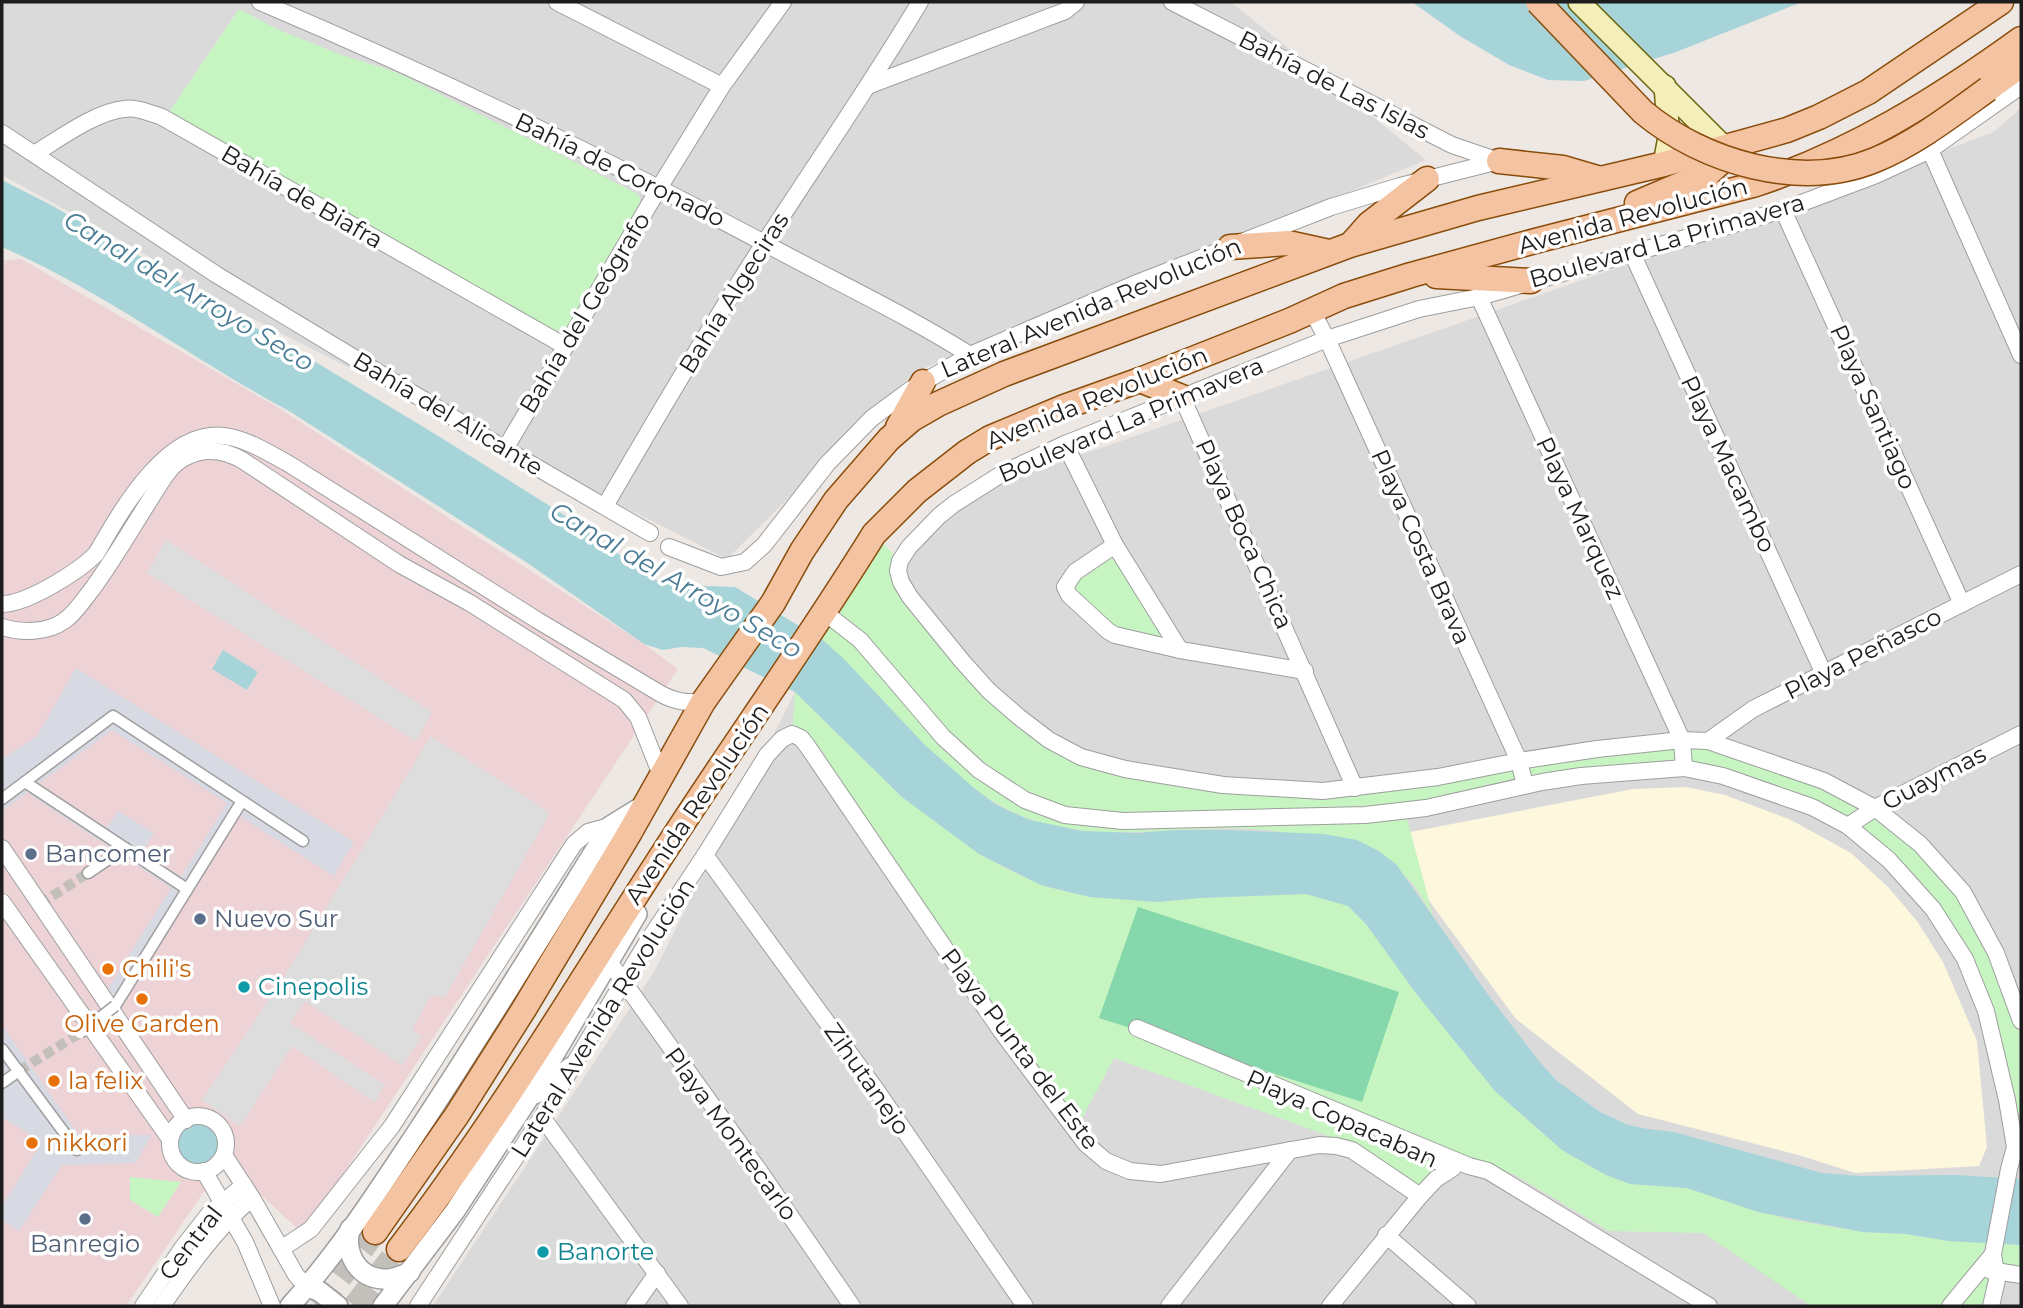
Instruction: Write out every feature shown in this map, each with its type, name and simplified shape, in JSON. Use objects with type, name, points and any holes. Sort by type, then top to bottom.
[{"type":"main road","points":[[1538,2],[1643,113],[1661,127],[1703,150],[1771,170],[1836,170],[1872,161],[1919,137],[2021,65]]},
{"type":"main road","name":"Avenida Revolución","points":[[1579,2],[1725,148]]},
{"type":"main road","name":"Avenida Revolución","points":[[363,1230],[457,1115],[524,1009],[709,695],[773,603],[802,551],[836,500],[890,439],[912,419],[1004,374],[1340,249],[1432,220],[1598,178],[1666,157],[1725,148],[1787,130],[1844,105],[1891,78],[2001,2]]},
{"type":"main road","name":"Avenida Revolución","points":[[399,1249],[513,1091],[655,867],[874,534],[891,515],[938,474],[990,438],[1289,321],[1344,296],[1411,275],[1753,185],[1796,171],[1891,124],[1935,98],[2021,39]]},
{"type":"main road","points":[[1665,86],[1669,126],[1666,157]]},
{"type":"main road","points":[[1618,220],[1639,202],[1715,169],[1722,161],[1725,148]]},
{"type":"main road","points":[[1499,161],[1563,168],[1598,178]]},
{"type":"main road","points":[[1230,247],[1289,243],[1340,249],[1427,179]]},
{"type":"main road","points":[[1411,275],[1531,281]]},
{"type":"main road","points":[[1140,380],[1182,397]]},
{"type":"main road","points":[[890,439],[923,382]]},
{"type":"street","name":"Bahía de Coronado","points":[[260,2],[390,57],[659,188],[970,355]]},
{"type":"street","points":[[557,2],[722,86]]},
{"type":"street","name":"Bahía del Geógrafo","points":[[505,449],[722,86],[783,2]]},
{"type":"street","name":"Bahía Algeciras","points":[[605,506],[677,382],[764,243],[870,85],[920,2]]},
{"type":"street","points":[[870,85],[1065,11],[1076,2]]},
{"type":"street","name":"Bahía de Las Islas","points":[[1172,2],[1452,145],[1499,161]]},
{"type":"street","name":"Boulevard La Primavera","points":[[2021,86],[1930,150],[1876,175],[1783,210],[1479,297],[1419,309],[1302,347],[1065,444],[1003,473],[954,504],[925,530],[900,561],[898,571],[901,582],[962,661],[989,691],[1019,718],[1049,740],[1081,757],[1125,769],[1223,785],[1323,791],[1438,777],[1518,761],[1682,740],[1708,741],[1824,781],[1875,808],[1920,844],[1963,892],[1996,953],[2021,1021]]},
{"type":"street","name":"Bahía de Biafra","points":[[34,154],[104,115],[124,108],[142,110],[162,117],[565,346]]},
{"type":"street","name":"Bahía del Alicante","points":[[2,133],[217,275],[650,533]]},
{"type":"street","points":[[1930,150],[2021,355]]},
{"type":"street","name":"Lateral Avenida Revolución","points":[[670,547],[721,567],[745,562],[764,545],[827,464],[863,427],[887,406],[970,355],[1132,285],[1331,207],[1499,161]]},
{"type":"street","name":"Playa Santiago","points":[[1783,210],[1962,604]]},
{"type":"street","name":"Playa Macambo","points":[[1632,253],[1824,674]]},
{"type":"street","name":"Playa Marquez","points":[[1479,297],[1682,740]]},
{"type":"street","name":"Playa Costa Brava","points":[[1312,310],[1518,761],[1525,785]]},
{"type":"street","points":[[1289,321],[1302,347]]},
{"type":"street","name":"Playa Boca Chica","points":[[1182,397],[1355,788]]},
{"type":"street","points":[[2,604],[34,593],[86,564],[96,554],[150,473],[178,447],[193,440],[225,436],[263,450],[318,482],[537,620],[674,701],[687,703],[709,695]]},
{"type":"street","points":[[1065,444],[1115,545],[1180,650]]},
{"type":"street","points":[[2,627],[22,631],[45,629],[64,621],[117,555],[169,469],[185,457],[202,452],[228,452],[399,564],[470,603],[608,688],[632,707],[661,775]]},
{"type":"street","name":"Playa Boca Chica","points":[[1115,545],[1075,572],[1065,587],[1069,595],[1108,631],[1180,650],[1305,671]]},
{"type":"street","name":"Playa Peñasco","points":[[1708,741],[1753,709],[2021,574]]},
{"type":"street","points":[[824,612],[860,640],[943,737],[979,770],[1025,800],[1065,815],[1123,821],[1365,815],[1426,808],[1501,793],[1525,785],[1581,776],[1684,768],[1723,776],[1777,794],[1812,807],[1848,826],[1889,860],[1933,909],[1965,959],[1986,1011],[2016,1120],[2018,1143],[2009,1169],[1990,1270],[1991,1306]]},
{"type":"street","points":[[2,799],[113,716],[303,841]]},
{"type":"street","name":"Lateral Avenida Revolución","points":[[418,1306],[542,1117],[624,985],[646,944],[767,755],[782,739],[792,734]]},
{"type":"street","name":"Playa Punta del Este","points":[[792,734],[801,738],[808,747],[1001,1031],[1086,1144],[1106,1161],[1130,1171],[1161,1174],[1319,1145],[1336,1146],[1352,1150],[1420,1196]]},
{"type":"street","name":"Guaymas","points":[[1848,826],[1875,808],[2021,734]]},
{"type":"street","points":[[1682,740],[1684,768]]},
{"type":"street","points":[[25,782],[187,889]]},
{"type":"street","points":[[80,1033],[115,1006],[242,801]]},
{"type":"street","points":[[281,1248],[311,1229],[392,1126],[575,844],[588,832],[610,826],[645,805]]},
{"type":"street","points":[[410,1272],[384,1280],[367,1275],[357,1266],[348,1246],[363,1230],[442,1094],[610,826]]},
{"type":"street","points":[[2,848],[186,1120]]},
{"type":"street","points":[[88,873],[125,848]]},
{"type":"street","name":"Zihutanejo","points":[[705,855],[877,1091],[1025,1306]]},
{"type":"street","points":[[383,1306],[454,1211],[528,1099],[643,903],[655,867]]},
{"type":"street","points":[[2,902],[170,1139],[173,1156],[181,1166],[194,1172],[204,1171],[215,1166],[224,1155],[225,1139],[218,1125],[206,1117],[186,1120],[170,1139]]},
{"type":"street","name":"Playa Montecarlo","points":[[610,963],[758,1169],[852,1306]]},
{"type":"street","name":"Playa Copacaban","points":[[1330,1306],[1420,1196],[1436,1179],[1453,1168],[1137,1028],[1469,1166],[1488,1171],[1709,1306]]},
{"type":"street","points":[[2,1048],[76,1150]]},
{"type":"street","points":[[528,1099],[571,1067]]},
{"type":"street","points":[[2,1083],[19,1071]]},
{"type":"street","points":[[542,1117],[680,1306]]},
{"type":"street","points":[[1169,1306],[1290,1150]]},
{"type":"street","points":[[224,1155],[296,1275],[307,1287],[338,1306]]},
{"type":"street","points":[[204,1171],[252,1256],[272,1306]]},
{"type":"street","name":"Central","points":[[162,1306],[206,1245],[226,1210],[248,1191]]},
{"type":"street","name":"Central","points":[[144,1306],[183,1247],[209,1214],[226,1210]]},
{"type":"street","points":[[290,1306],[363,1230]]},
{"type":"street","points":[[1386,1235],[1468,1306]]},
{"type":"street","points":[[1990,1270],[2021,1275]]},
{"type":"street","points":[[1950,1306],[1990,1270]]},
{"type":"street","points":[[634,1306],[657,1273]]},
{"type":"shaded area","points":[[2,2],[1231,2],[1426,160],[915,372],[727,559],[239,312],[126,243],[2,175]]},
{"type":"shaded area","points":[[2021,108],[2021,1306],[433,1306],[655,970],[806,670],[937,505],[1654,255],[1992,133]]},
{"type":"shaded area","name":"Nuevo Sur","points":[[21,259],[277,407],[644,644],[678,669],[303,1234],[225,1161],[126,1306],[2,1306],[2,261]]},
{"type":"shaded area","points":[[166,540],[432,712],[416,741],[147,573]]},
{"type":"shaded area","points":[[76,668],[354,842],[334,876],[238,815],[122,1005],[108,989],[171,888],[28,793],[46,789],[107,828],[118,811],[154,833],[142,853],[181,877],[227,803],[112,730],[2,811],[2,759],[37,736]]},
{"type":"shaded area","points":[[431,736],[550,813],[445,997],[431,996],[412,1029],[422,1037],[402,1065],[305,1001],[290,1023],[385,1085],[375,1102],[292,1046],[240,1126],[202,1100],[287,972]]},
{"type":"shaded area","points":[[1686,787],[1725,795],[1791,820],[1851,853],[1888,887],[1917,921],[1943,962],[1977,1041],[1987,1147],[1979,1166],[1855,1173],[1802,1156],[1638,1114],[1516,1019],[1413,879],[1405,833],[1633,789]]},
{"type":"shaded area","points":[[2,1025],[79,1135],[152,1135],[135,1163],[62,1165],[19,1231],[2,1220],[2,1206],[42,1142],[2,1117]]},
{"type":"green space","points":[[239,9],[279,30],[339,54],[396,72],[636,193],[640,197],[640,203],[569,324],[564,329],[555,330],[335,209],[170,111]]},
{"type":"green space","points":[[874,534],[900,561],[898,571],[962,661],[1049,740],[1125,769],[1323,791],[1708,741],[1875,808],[1963,892],[2021,1021],[2021,1121],[2010,1119],[1986,1011],[1933,909],[1848,826],[1684,768],[1405,811],[1433,916],[1417,889],[1406,877],[1294,835],[1254,829],[1221,828],[1090,831],[1058,827],[1027,818],[1000,805],[946,766],[893,715],[824,641],[810,632]]},
{"type":"green space","points":[[1115,545],[1180,650],[1135,641],[1069,595],[1069,579]]},
{"type":"green space","points":[[795,692],[902,797],[979,854],[1047,887],[1090,897],[1157,902],[1306,894],[1348,906],[1366,924],[1415,992],[1495,1091],[1562,1150],[1606,1175],[1630,1184],[1687,1188],[1786,1219],[1863,1232],[2021,1245],[2021,1275],[1998,1272],[1991,1306],[1811,1306],[1703,1233],[1609,1231],[1515,1175],[1474,1158],[1436,1169],[1419,1189],[1340,1140],[1114,1058],[1079,1124],[792,734]]},
{"type":"green space","points":[[1138,907],[1399,992],[1362,1102],[1099,1018]]},
{"type":"green space","points":[[130,1177],[181,1182],[158,1217],[130,1200]]},
{"type":"water","points":[[1412,2],[1802,2],[1676,52],[1584,81],[1548,80],[1509,65],[1460,36]]},
{"type":"water","name":"Canal del Arroyo Seco","points":[[2,180],[155,265],[198,296],[294,349],[440,437],[569,518],[653,579],[674,585],[735,587],[824,641],[925,745],[995,804],[1030,820],[1082,831],[1138,833],[1231,830],[1324,834],[1357,840],[1396,864],[1489,996],[1539,1061],[1556,1080],[1600,1112],[1628,1125],[1674,1132],[1822,1173],[2021,1179],[2021,1245],[1863,1232],[1758,1212],[1687,1188],[1630,1184],[1606,1175],[1562,1150],[1495,1091],[1415,992],[1366,924],[1348,906],[1306,894],[1157,902],[1090,897],[1041,885],[979,854],[902,797],[795,692],[703,648],[663,650],[644,644],[529,564],[289,411],[76,284],[2,247]]},
{"type":"water","points":[[223,650],[258,672],[247,690],[212,669]]},
{"type":"water","points":[[197,1123],[212,1129],[218,1144],[212,1159],[197,1165],[182,1159],[176,1144],[182,1129]]},
{"type":"tunnel","points":[[40,904],[88,873]]},
{"type":"tunnel","points":[[19,1071],[80,1033]]},
{"type":"tunnel","points":[[318,1306],[375,1232]]},
{"type":"tunnel","points":[[355,1306],[399,1249]]},
{"type":"place","name":"Bancomer","points":[[31,854]]},
{"type":"place","name":"Nuevo Sur","points":[[200,919]]},
{"type":"place","name":"Chili's","points":[[108,969]]},
{"type":"place","name":"Cinepolis","points":[[244,987]]},
{"type":"place","name":"Olive Garden","points":[[142,999]]},
{"type":"place","name":"la felix","points":[[54,1081]]},
{"type":"place","name":"nikkori","points":[[32,1143]]},
{"type":"place","name":"Banregio","points":[[85,1219]]},
{"type":"place","name":"Banorte","points":[[543,1252]]}]
